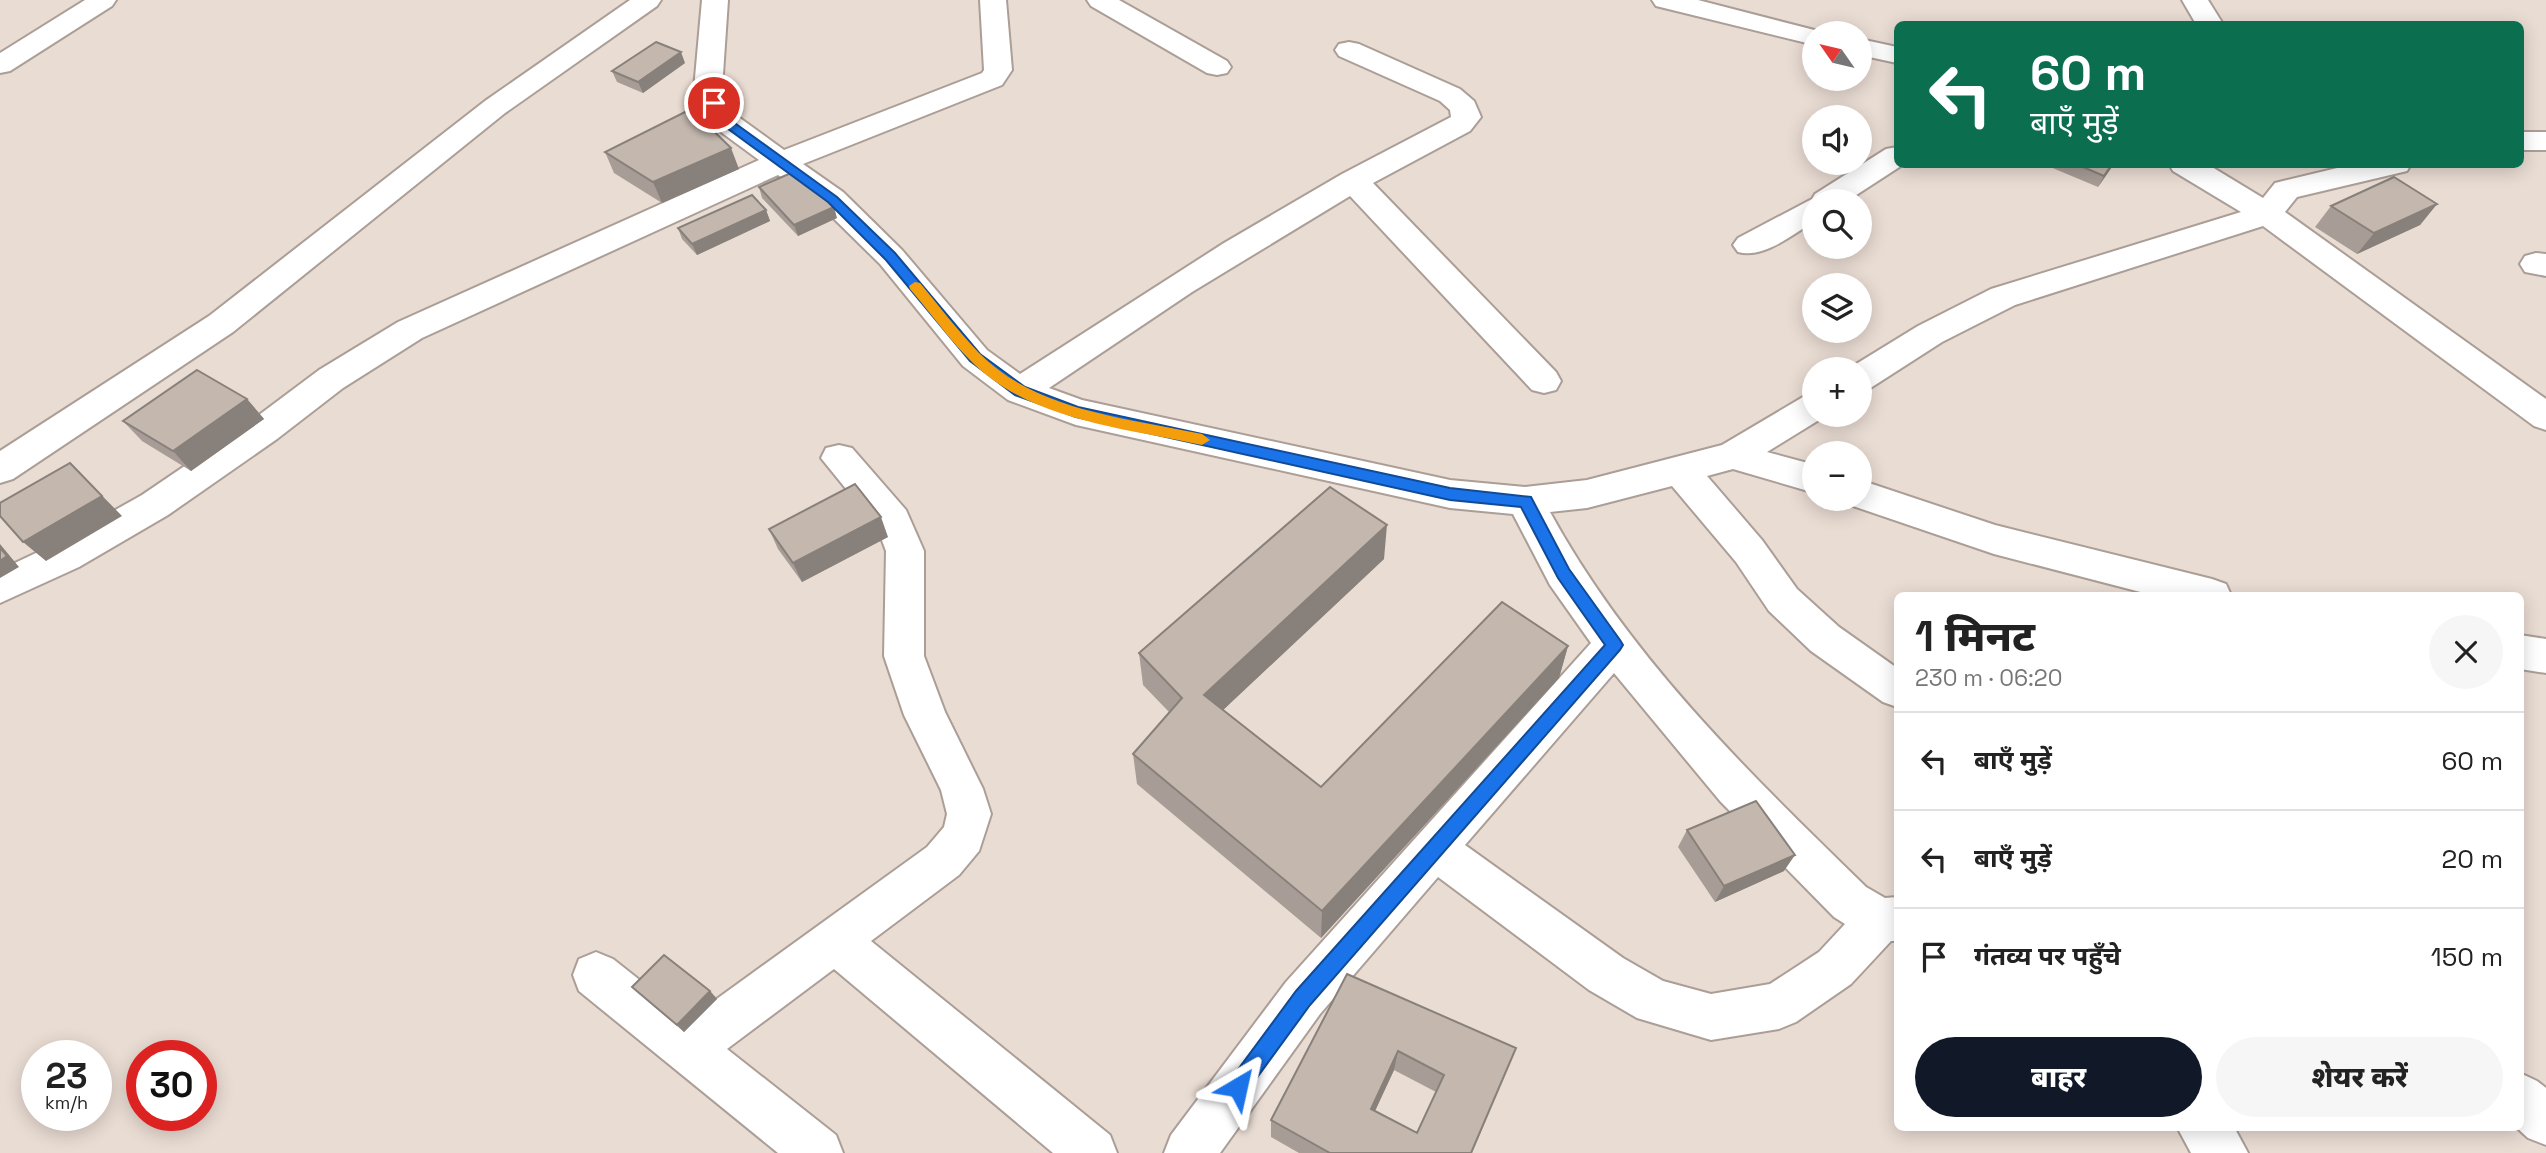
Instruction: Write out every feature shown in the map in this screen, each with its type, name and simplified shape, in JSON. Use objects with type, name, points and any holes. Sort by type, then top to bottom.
[{"type":"street","points":[[0,65],[103,0]]},
{"type":"street","points":[[0,469],[221,324],[495,107],[648,0]]},
{"type":"street","points":[[0,587],[66,556],[155,505],[264,430],[331,379],[410,330],[781,162],[992,79],[998,70],[993,0]]},
{"type":"street","points":[[1100,0],[1217,67]]},
{"type":"street","points":[[1665,0],[1802,34]]},
{"type":"street","points":[[2195,0],[2207,21]]},
{"type":"street","points":[[717,1],[708,89],[720,118],[832,200],[891,257],[975,358],[1020,391],[1076,412],[1450,494],[1525,502],[1587,494],[1733,456],[1802,415]]},
{"type":"street","points":[[1020,391],[1155,299],[1251,239],[1460,125],[1466,117],[1464,107],[1450,95],[1349,50]]},
{"type":"street","points":[[1872,50],[1894,54]]},
{"type":"street","points":[[2524,141],[2546,141]]},
{"type":"street","points":[[1845,189],[1894,158]]},
{"type":"street","points":[[2199,168],[2278,189],[2546,417]]},
{"type":"street","points":[[1872,370],[1930,334],[2003,297],[2278,189],[2377,168]]},
{"type":"street","points":[[1353,181],[1544,381]]},
{"type":"street","points":[[1749,245],[1802,215]]},
{"type":"street","points":[[1733,456],[1802,475]]},
{"type":"street","points":[[689,1048],[943,861],[963,837],[969,814],[962,789],[925,715],[904,656],[905,551],[893,520],[839,458]]},
{"type":"street","points":[[1680,470],[1749,551],[1783,600],[1825,639],[1894,689]]},
{"type":"street","points":[[1872,498],[1994,539],[2200,592]]},
{"type":"street","points":[[1435,849],[1606,974],[1654,1002],[1711,1017],[1779,1006],[1835,968],[1888,920],[1850,902],[1735,788],[1614,645],[1564,574],[1525,502]]},
{"type":"street","points":[[1189,1153],[1303,998],[1614,645]]},
{"type":"street","points":[[2524,653],[2546,656]]},
{"type":"street","points":[[835,941],[1092,1153]]},
{"type":"street","points":[[596,975],[818,1153]]},
{"type":"street","points":[[2524,1101],[2546,1120]]},
{"type":"street","points":[[2205,1131],[2222,1153]]},
{"type":"building","points":[[656,42],[681,52],[638,82],[612,71]]},
{"type":"building","points":[[691,109],[731,148],[653,182],[605,152]]},
{"type":"building","points":[[2085,168],[2109,168],[2104,176]]},
{"type":"building","points":[[798,170],[834,207],[794,225],[759,187]]},
{"type":"building","points":[[2394,177],[2437,204],[2374,233],[2331,206]]},
{"type":"building","points":[[752,195],[766,210],[692,244],[678,228]]},
{"type":"building","points":[[197,370],[247,399],[173,451],[123,421]]},
{"type":"building","points":[[70,463],[102,496],[23,542],[0,516],[0,503]]},
{"type":"building","points":[[855,484],[881,517],[793,563],[769,529]]},
{"type":"building","points":[[1330,487],[1387,525],[1204,695],[1321,787],[1502,602],[1568,646],[1322,911],[1133,754],[1182,698],[1139,653]]},
{"type":"building","points":[[0,548],[7,556],[0,561]]},
{"type":"building","points":[[1756,801],[1795,855],[1724,886],[1687,830]]},
{"type":"building","points":[[664,955],[710,991],[677,1025],[632,987]]},
{"type":"building","points":[[1347,974],[1516,1048],[1471,1153],[1330,1153],[1271,1120]],"holes":[[[1398,1051],[1444,1075],[1417,1133],[1371,1109]]]},
{"type":"slow traffic","points":[[915,286],[975,358],[1020,391],[1076,412],[1202,440]]},
{"type":"route","points":[[714,103],[720,118],[832,200],[891,257],[975,358],[1020,391],[1076,412],[1450,494],[1525,502],[1564,574],[1614,645],[1303,998],[1238,1087]]}]
